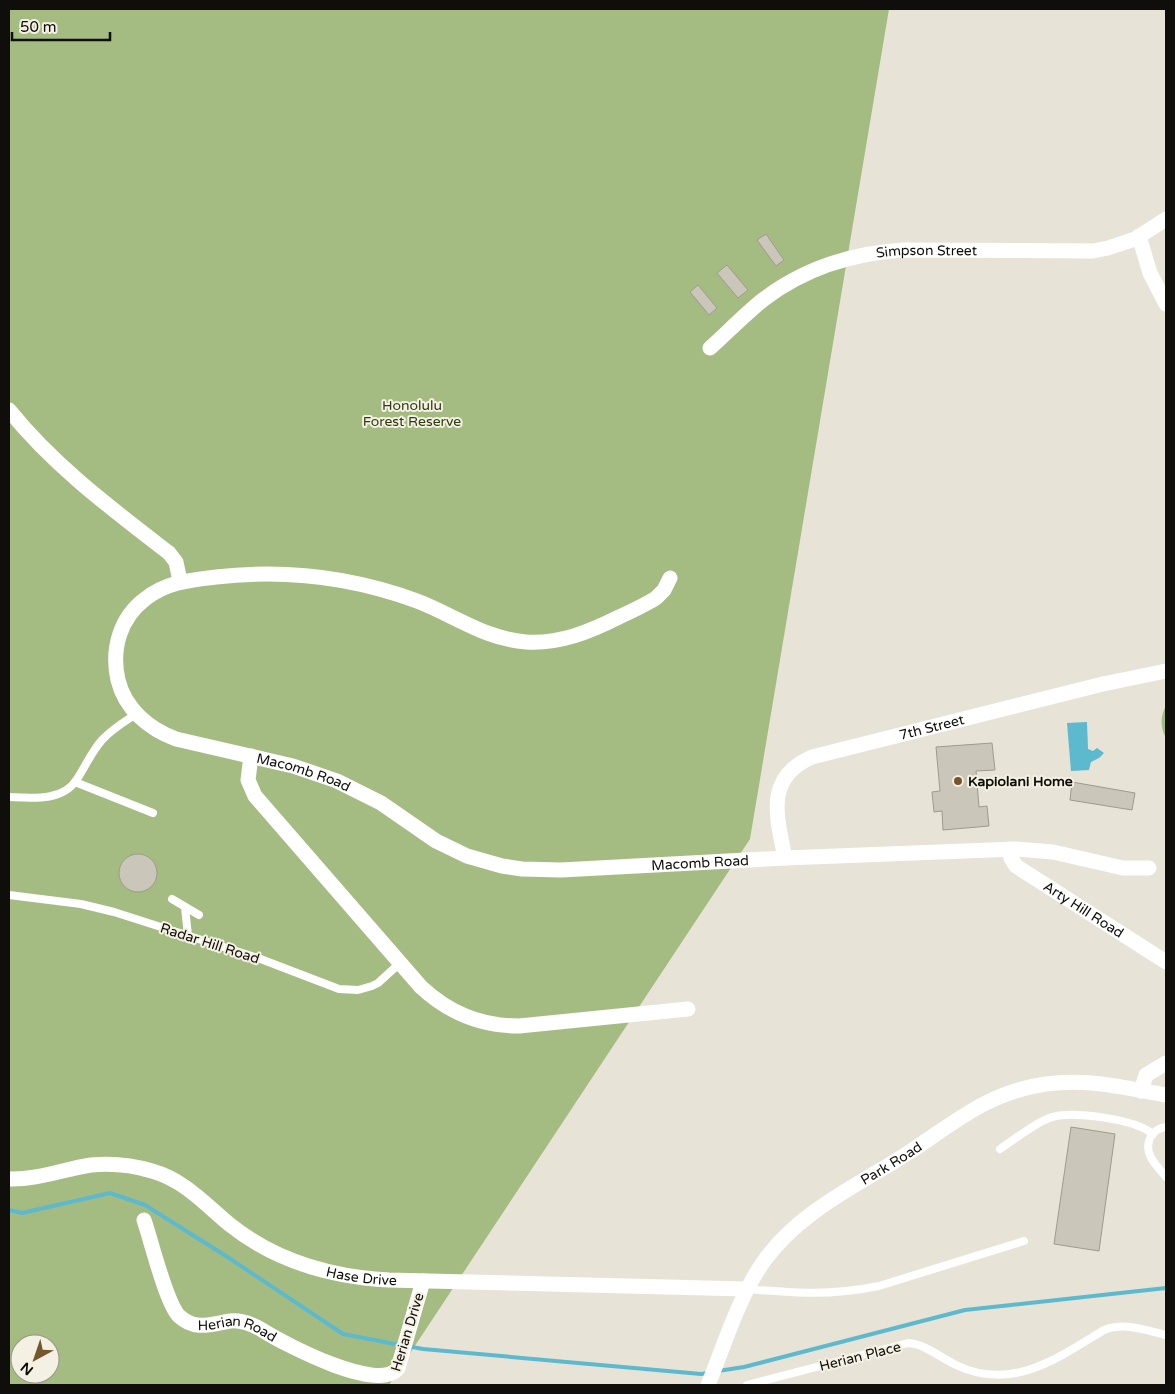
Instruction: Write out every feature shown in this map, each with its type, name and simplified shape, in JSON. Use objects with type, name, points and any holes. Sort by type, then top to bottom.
[{"type":"street","name":"Simpson Street","points":[[710,348],[763,300],[778,289],[811,271],[847,258],[884,251],[904,250],[1093,251],[1122,244],[1166,219]]},
{"type":"street","points":[[1139,236],[1153,280],[1166,304]]},
{"type":"street","points":[[9,410],[32,438],[70,475],[169,553],[176,562],[180,581]]},
{"type":"street","name":"Macomb Road","points":[[670,578],[664,590],[652,601],[578,636],[539,642],[510,640],[495,636],[418,602],[367,585],[340,579],[261,573],[180,581],[156,591],[130,612],[119,635],[115,660],[116,672],[123,694],[136,714],[154,730],[170,737],[300,768],[337,781],[380,803],[444,845],[467,856],[502,866],[561,870],[1009,849],[1052,852],[1111,866],[1149,868]]},
{"type":"street","name":"7th Street","points":[[785,858],[776,812],[778,794],[785,778],[796,765],[804,760],[1103,684],[1166,671]]},
{"type":"street","points":[[251,756],[248,780],[255,796],[421,987],[443,1005],[469,1018],[493,1024],[518,1026],[688,1009]]},
{"type":"street","name":"Arty Hill Road","points":[[1009,849],[1010,858],[1016,866],[1166,962]]},
{"type":"street","points":[[1141,1091],[1146,1075],[1166,1063]]},
{"type":"street","name":"Park Road","points":[[708,1385],[746,1289],[776,1246],[803,1220],[819,1208],[930,1139],[977,1106],[1006,1093],[1045,1084],[1085,1082],[1166,1095]]},
{"type":"street","name":"Hase Drive","points":[[9,1179],[37,1177],[90,1165],[122,1164],[139,1167],[162,1174],[183,1185],[246,1236],[278,1254],[295,1262],[350,1277],[422,1281],[746,1289]]},
{"type":"street","name":"Herian Road","points":[[144,1220],[171,1304],[183,1319],[202,1326],[236,1321],[249,1323],[313,1362],[340,1375],[376,1384],[389,1380]]},
{"type":"street","name":"Herian Drive","points":[[389,1380],[396,1373],[422,1281]]},
{"type":"lane","points":[[9,797],[46,798],[66,791],[75,782],[100,741],[136,714]]},
{"type":"lane","points":[[75,782],[154,813]]},
{"type":"lane","name":"Radar Hill Road","points":[[9,895],[42,898],[97,908],[258,958],[329,986],[348,991],[365,989],[378,983],[400,963]]},
{"type":"lane","points":[[172,899],[199,915]]},
{"type":"lane","points":[[185,907],[188,936]]},
{"type":"lane","points":[[1000,1149],[1042,1122],[1060,1115],[1089,1116],[1135,1124],[1153,1134]]},
{"type":"lane","points":[[1166,1127],[1157,1130],[1148,1144],[1149,1156],[1166,1177]]},
{"type":"lane","points":[[746,1289],[809,1294],[861,1290],[1024,1241]]},
{"type":"lane","name":"Herian Place","points":[[747,1385],[908,1344],[918,1345],[957,1366],[982,1373],[1002,1374],[1022,1372],[1049,1363],[1112,1327],[1123,1325],[1166,1335]]},
{"type":"green space","name":"Honolulu Forest Reserve","points":[[9,9],[889,9],[750,839],[389,1385],[9,1385]]},
{"type":"green space","points":[[1166,706],[1166,738],[1162,722]]},
{"type":"water","points":[[1087,722],[1088,749],[1093,751],[1097,748],[1104,753],[1091,762],[1089,770],[1071,771],[1067,723]]},
{"type":"building","points":[[766,234],[784,260],[776,266],[757,240]]},
{"type":"building","points":[[727,265],[748,290],[738,298],[717,273]]},
{"type":"building","points":[[698,285],[717,308],[709,315],[690,292]]},
{"type":"building","name":"Kapiolani Home","points":[[992,743],[995,770],[976,771],[979,807],[987,806],[989,826],[943,830],[942,811],[934,812],[932,792],[940,791],[936,747]]},
{"type":"building","points":[[1072,782],[1135,793],[1132,810],[1070,800]]},
{"type":"building","points":[[138,854],[145,855],[151,860],[156,866],[156,880],[151,886],[145,891],[138,892],[131,891],[125,886],[120,880],[119,873],[120,866],[125,860],[131,855]]},
{"type":"building","points":[[1071,1127],[1115,1134],[1099,1251],[1054,1244]]},
{"type":"waterway","points":[[9,1210],[22,1213],[110,1193],[145,1205],[343,1334],[400,1345]]},
{"type":"waterway","points":[[718,1371],[744,1367],[965,1310],[1166,1288]]},
{"type":"waterway","points":[[407,1346],[701,1374],[709,1373]]},
{"type":"place","name":"Kapiolani Home","points":[[958,781]]}]
